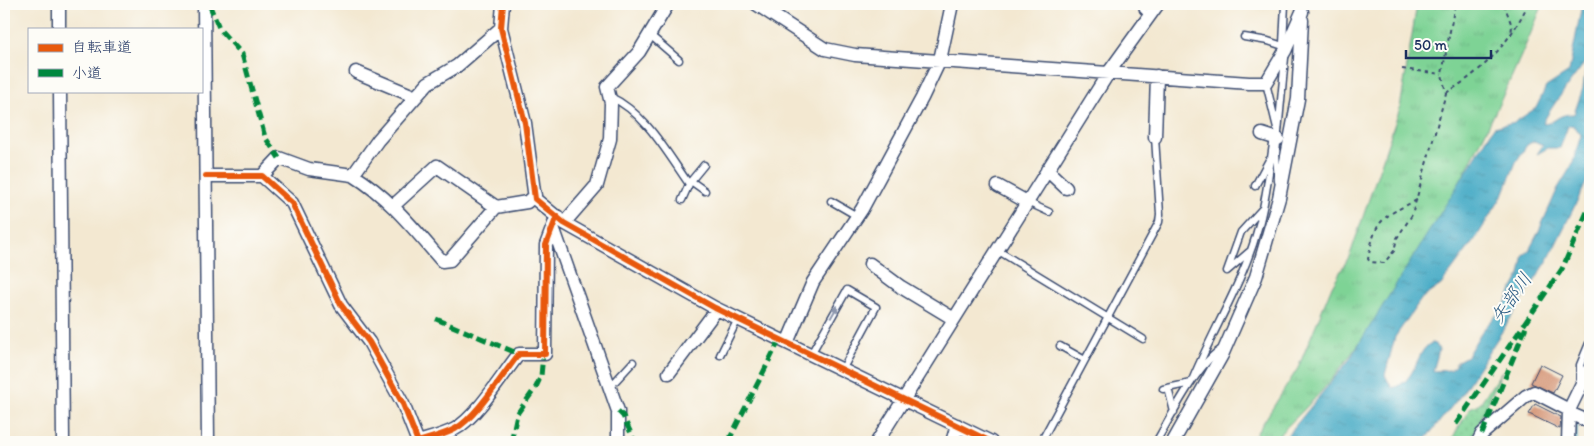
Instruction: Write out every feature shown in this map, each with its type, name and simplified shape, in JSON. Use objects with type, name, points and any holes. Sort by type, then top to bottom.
[{"type":"street","points":[[59,4],[59,28]]},
{"type":"street","points":[[204,4],[208,442]]},
{"type":"street","points":[[503,4],[501,28],[525,123],[535,199],[558,222],[717,309],[957,425],[978,439],[991,442]]},
{"type":"street","points":[[206,176],[262,176],[292,203],[341,305],[369,342],[403,404],[418,442],[438,440],[457,428],[478,410],[519,354],[545,354],[546,245],[558,222],[598,185],[610,139],[607,86],[639,52],[668,4]]},
{"type":"street","points":[[756,4],[825,49],[855,55],[1266,83],[1302,8]]},
{"type":"street","points":[[787,343],[813,282],[857,216],[922,98],[940,60],[952,4]]},
{"type":"street","points":[[877,442],[1109,72],[1158,4]]},
{"type":"street","points":[[1173,440],[1225,347],[1256,276],[1280,198],[1298,99],[1302,8]]},
{"type":"street","points":[[353,175],[378,140],[428,83],[457,66],[501,28]]},
{"type":"street","points":[[356,72],[416,98]]},
{"type":"street","points":[[1155,136],[1157,76]]},
{"type":"street","points":[[60,92],[63,442]]},
{"type":"street","points":[[262,176],[279,158],[309,169],[353,175],[376,189],[442,262],[450,260],[496,207],[527,202],[535,195]]},
{"type":"street","points":[[393,206],[437,166],[496,207]]},
{"type":"street","points":[[1047,170],[1066,188]]},
{"type":"street","points":[[998,186],[1027,202]]},
{"type":"street","points":[[558,222],[618,411],[618,442]]},
{"type":"street","points":[[870,264],[901,287],[954,319]]},
{"type":"street","points":[[669,373],[717,309]]},
{"type":"street","points":[[1568,442],[1569,412],[1590,367]]},
{"type":"street","points":[[1478,442],[1482,434],[1526,396],[1534,392],[1590,422]]},
{"type":"street","points":[[952,442],[957,425]]},
{"type":"lane","points":[[1142,4],[1143,10],[1149,16]]},
{"type":"lane","points":[[1156,442],[1191,383],[1250,251],[1263,208],[1283,45],[1285,4]]},
{"type":"lane","points":[[650,35],[679,60]]},
{"type":"lane","points":[[1276,35],[1283,45]]},
{"type":"lane","points":[[1244,37],[1283,45]]},
{"type":"lane","points":[[1266,83],[1280,198]]},
{"type":"lane","points":[[609,96],[634,112],[652,131],[690,183],[705,191]]},
{"type":"lane","points":[[1041,442],[1159,222],[1155,136]]},
{"type":"lane","points":[[1255,186],[1271,155]]},
{"type":"lane","points":[[682,200],[690,183],[704,165]]},
{"type":"lane","points":[[831,201],[857,216]]},
{"type":"lane","points":[[1027,202],[1049,212]]},
{"type":"lane","points":[[1250,251],[1227,271],[1241,232],[1263,208]]},
{"type":"lane","points":[[997,250],[1143,338]]},
{"type":"lane","points":[[811,354],[847,290],[876,307],[842,370]]},
{"type":"lane","points":[[720,355],[738,319]]},
{"type":"lane","points":[[1580,388],[1580,365],[1590,341]]},
{"type":"lane","points":[[1060,346],[1085,360]]},
{"type":"lane","points":[[1174,412],[1165,388],[1191,383],[1215,353],[1225,347]]},
{"type":"lane","points":[[610,387],[633,362]]},
{"type":"path","points":[[1417,200],[1385,216],[1377,226],[1368,259],[1370,262],[1384,263],[1394,252],[1397,238],[1412,216],[1417,200],[1446,94],[1442,74],[1455,4]]},
{"type":"path","points":[[1504,4],[1512,26],[1511,38]]},
{"type":"path","points":[[1446,94],[1467,81],[1511,38],[1528,4]]},
{"type":"path","points":[[1571,4],[1590,9]]},
{"type":"path","points":[[1402,69],[1442,74]]},
{"type":"green space","points":[[1417,4],[1543,4],[1500,103],[1476,151],[1424,246],[1395,292],[1332,379],[1310,403],[1272,442],[1251,442],[1298,368],[1332,286],[1350,255],[1400,108]]},
{"type":"green space","points":[[1502,371],[1470,442],[1450,442],[1470,408],[1480,403]]},
{"type":"water","name":"矢部川","points":[[1582,4],[1590,4],[1590,175],[1548,260],[1461,395],[1423,442],[1282,442],[1349,360],[1494,127],[1515,122],[1536,108],[1546,87],[1569,72]],"holes":[[[1587,60],[1583,88],[1574,114],[1563,115],[1543,124]],[[1573,125],[1581,135],[1572,165],[1558,188],[1528,252],[1524,255],[1520,275],[1502,309],[1482,331],[1467,356],[1458,361],[1451,370],[1433,371],[1439,350],[1436,344],[1432,343],[1426,346],[1407,379],[1400,385],[1392,388],[1385,375],[1395,337],[1422,298],[1441,285],[1476,238],[1503,195],[1516,162],[1527,145],[1534,141],[1543,145],[1537,154],[1548,148],[1560,148],[1568,126]]]},
{"type":"building","points":[[1540,364],[1562,375],[1553,393],[1531,383]]},
{"type":"building","points":[[1535,404],[1561,417],[1560,429],[1529,414]]},
{"type":"waterway","points":[[1576,442],[1577,420]]},
{"type":"marked path","points":[[209,4],[220,30],[242,54],[265,137],[279,158]]},
{"type":"marked path","points":[[1456,424],[1562,269],[1590,205]]},
{"type":"marked path","points":[[436,319],[519,354]]},
{"type":"marked path","points":[[1482,434],[1526,327]]},
{"type":"marked path","points":[[728,442],[780,339]]},
{"type":"marked path","points":[[511,442],[517,414],[536,387],[541,376],[543,354]]},
{"type":"marked path","points":[[618,411],[623,416],[635,442]]},
{"type":"cycle path","points":[[503,4],[501,28],[525,123],[535,199],[564,223],[715,308],[991,442]]},
{"type":"cycle path","points":[[206,176],[262,176],[292,203],[341,305],[369,342],[403,404],[418,442],[446,433],[463,423],[489,395],[519,354],[545,354],[546,245],[557,216]]}]
